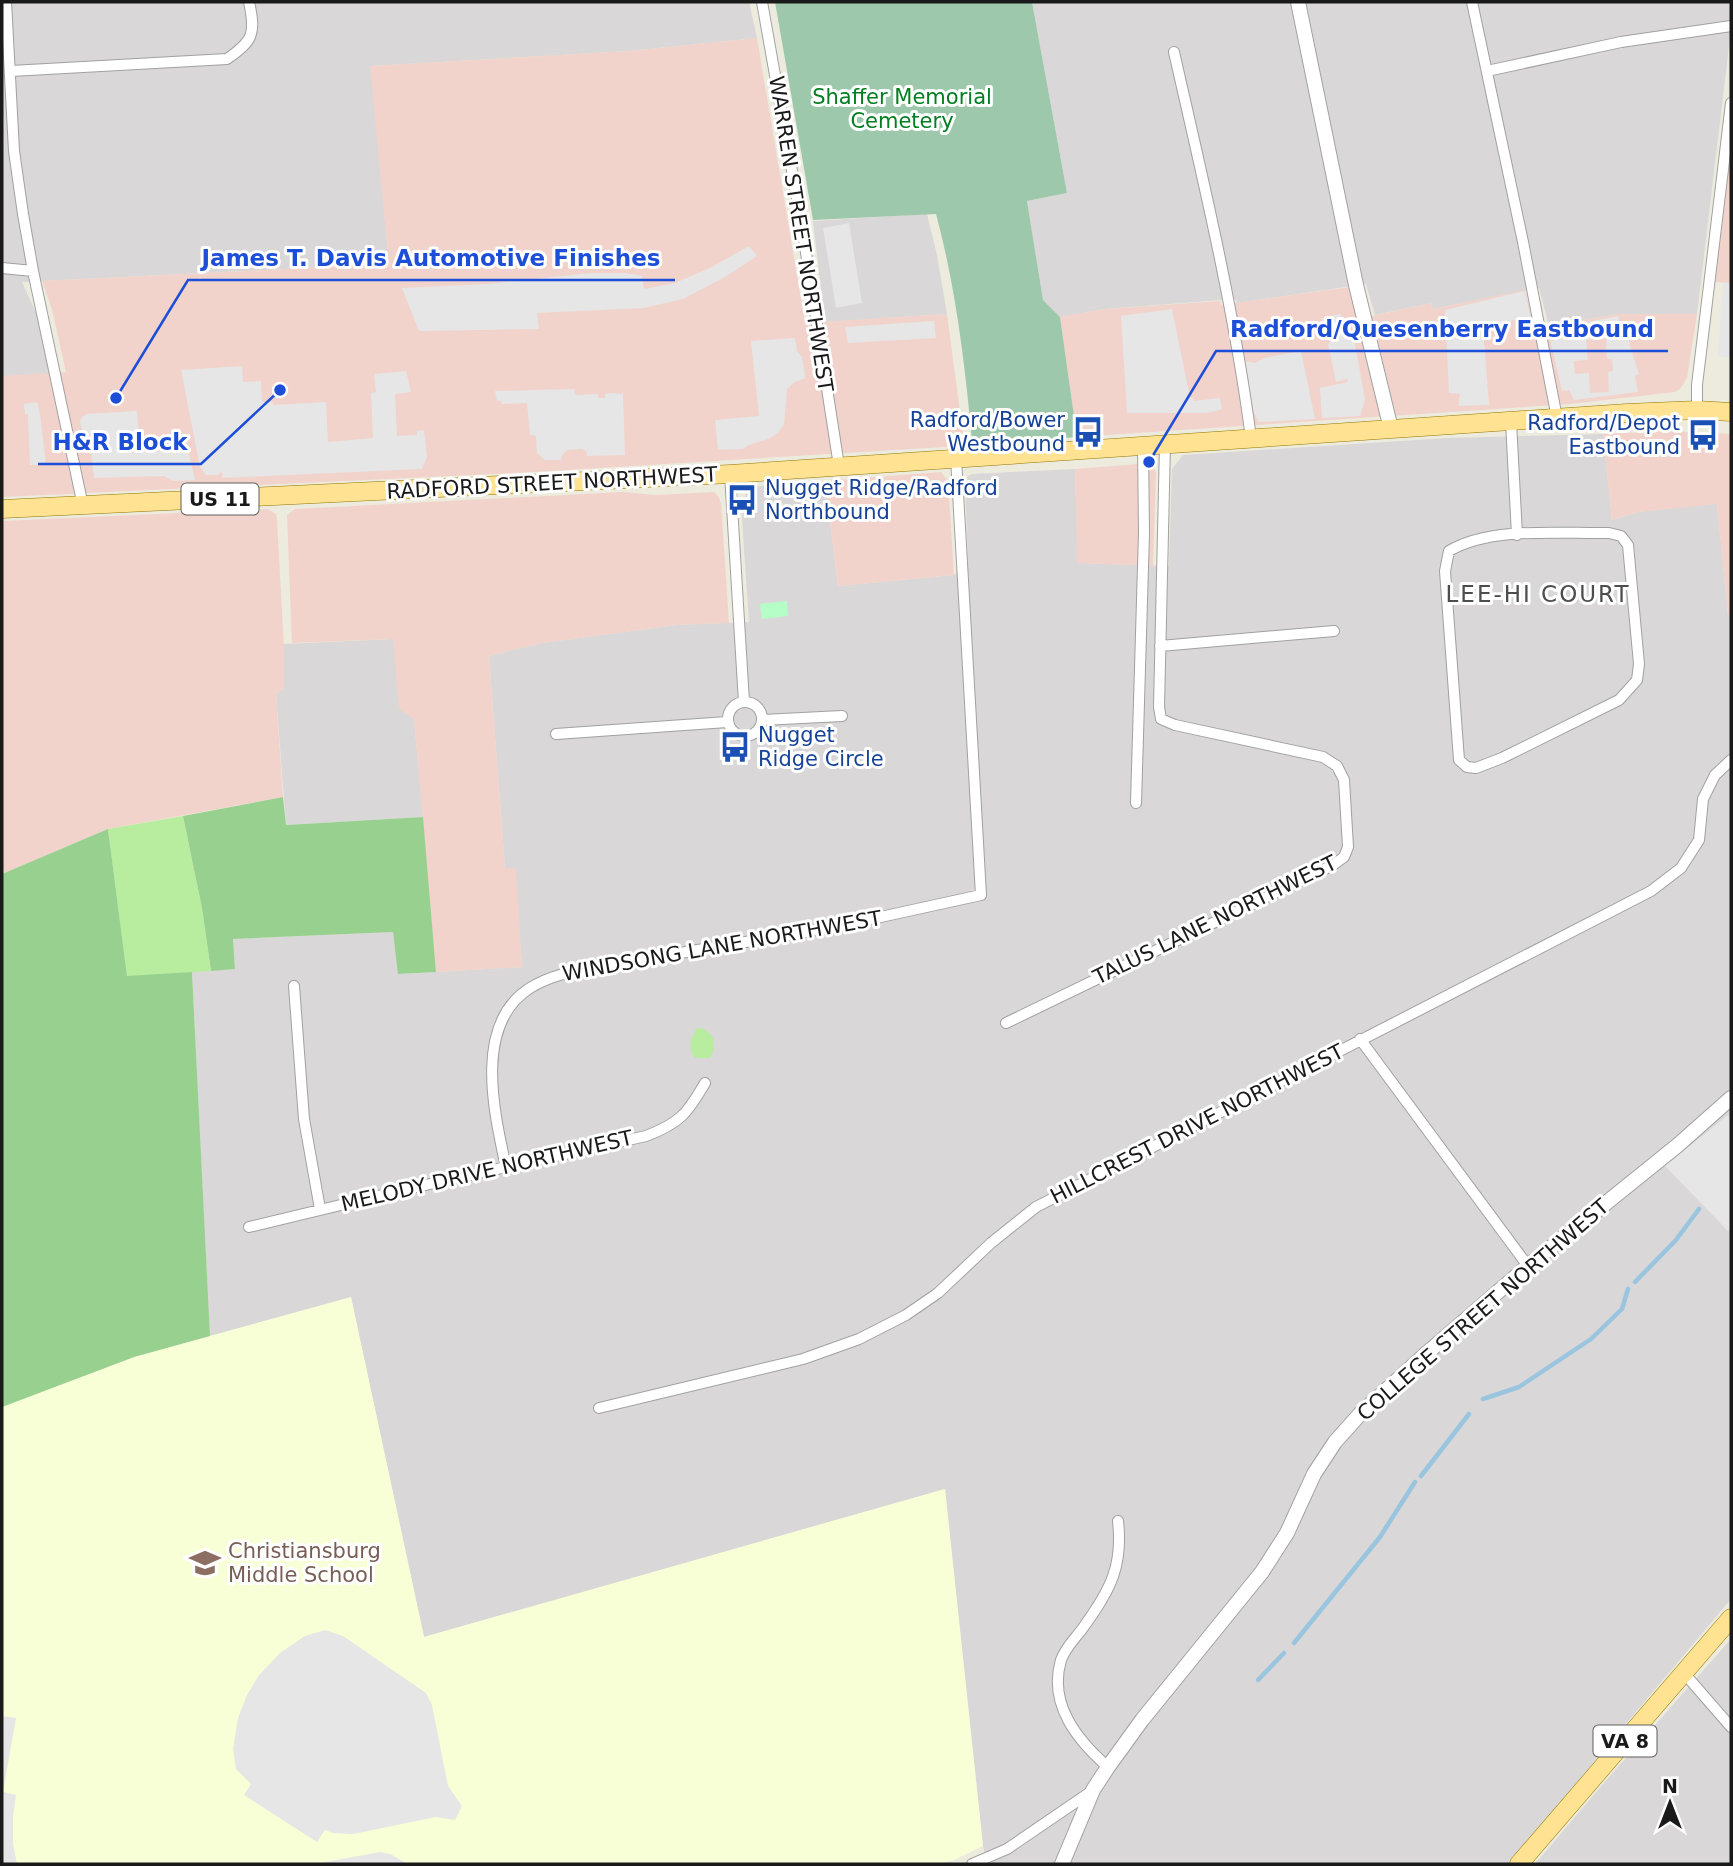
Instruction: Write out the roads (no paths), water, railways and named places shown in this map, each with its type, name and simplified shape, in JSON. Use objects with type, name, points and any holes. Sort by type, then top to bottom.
[{"type":"main road","name":"RADFORD STREET NORTHWEST","points":[[2,509],[730,474],[1557,418],[1697,410],[1731,412]]},
{"type":"main road","name":"VA 8","points":[[1519,1864],[1731,1618]]},
{"type":"street","points":[[6,2],[5,46],[11,71],[14,151],[33,271],[83,506]]},
{"type":"street","points":[[11,71],[227,60],[247,44],[254,22],[249,2]]},
{"type":"street","name":"WARREN STREET NORTHWEST","points":[[762,2],[802,227],[839,466]]},
{"type":"street","points":[[1298,2],[1356,285],[1391,429]]},
{"type":"street","points":[[1472,2],[1557,418]]},
{"type":"street","points":[[1488,71],[1622,42],[1731,26]]},
{"type":"street","points":[[1174,52],[1242,370],[1251,438]]},
{"type":"street","points":[[1697,410],[1697,386],[1731,103]]},
{"type":"street","points":[[2,268],[33,271]]},
{"type":"street","points":[[1511,422],[1517,534]]},
{"type":"street","name":"TALUS LANE NORTHWEST","points":[[1006,1023],[1333,865],[1344,857],[1348,847],[1344,780],[1337,766],[1323,757],[1175,725],[1161,719],[1159,706],[1164,444]]},
{"type":"street","points":[[1136,803],[1144,533],[1143,445]]},
{"type":"street","name":"WINDSONG LANE NORTHWEST","points":[[506,1167],[497,1126],[492,1052],[499,1026],[510,1006],[530,988],[569,972],[835,927],[981,895],[956,458]]},
{"type":"street","points":[[730,474],[744,702]]},
{"type":"street","points":[[1609,533],[1621,536],[1628,545],[1639,664],[1637,680],[1619,700],[1502,758],[1476,768],[1467,767],[1459,760],[1444,571],[1449,551],[1467,541],[1517,534],[1609,533]]},
{"type":"street","points":[[1160,646],[1334,631]]},
{"type":"street","points":[[749,702],[759,709],[762,720],[758,730],[748,736],[733,731],[727,722],[727,716],[733,706],[749,702]]},
{"type":"street","points":[[762,720],[842,716]]},
{"type":"street","points":[[556,734],[727,722]]},
{"type":"street","name":"HILLCREST DRIVE NORTHWEST","points":[[600,1408],[803,1359],[859,1339],[906,1315],[938,1293],[1036,1207],[1651,891],[1681,868],[1699,840],[1703,799],[1714,775],[1731,760]]},
{"type":"street","points":[[294,986],[303,1119],[320,1209]]},
{"type":"street","points":[[1360,1039],[1528,1266]]},
{"type":"street","name":"MELODY DRIVE NORTHWEST","points":[[249,1227],[646,1136],[671,1126],[690,1109],[705,1083]]},
{"type":"street","name":"COLLEGE STREET NORTHWEST","points":[[1062,1864],[1093,1790],[1142,1720],[1262,1572],[1287,1533],[1314,1474],[1335,1442],[1379,1397],[1528,1266],[1688,1137],[1731,1098]]},
{"type":"street","points":[[1108,1767],[1089,1751],[1064,1716],[1059,1680],[1061,1660],[1104,1596],[1118,1565],[1121,1545],[1118,1521]]},
{"type":"street","points":[[1684,1673],[1731,1727]]},
{"type":"street","points":[[972,1864],[1007,1849],[1093,1790]]},
{"type":"waterway","points":[[1635,1282],[1676,1240],[1699,1209]]},
{"type":"waterway","points":[[1483,1399],[1519,1387],[1591,1339],[1622,1309],[1628,1289]]},
{"type":"waterway","points":[[1421,1476],[1469,1414]]},
{"type":"waterway","points":[[1294,1643],[1380,1537],[1415,1482]]},
{"type":"waterway","points":[[1258,1680],[1284,1653]]},
{"type":"place","name":"H&R Block","points":[[280,390]]},
{"type":"place","name":"James T. Davis Automotive Finishes","points":[[116,398]]},
{"type":"place","name":"Radford/Bower Westbound","points":[[1088,432]]},
{"type":"place","name":"Radford/Depot Eastbound","points":[[1703,435]]},
{"type":"place","name":"Radford/Quesenberry Eastbound","points":[[1149,462]]},
{"type":"place","name":"Nugget Ridge/Radford Northbound","points":[[742,500]]},
{"type":"place","name":"Nugget Ridge Circle","points":[[735,747]]},
{"type":"place","name":"Christiansburg Middle School","points":[[205,1563]]},
{"type":"district","name":"LEE-HI COURT","points":[[1538,594]]},
{"type":"park label","name":"Shaffer Memorial Cemetery","points":[[902,109]]}]
